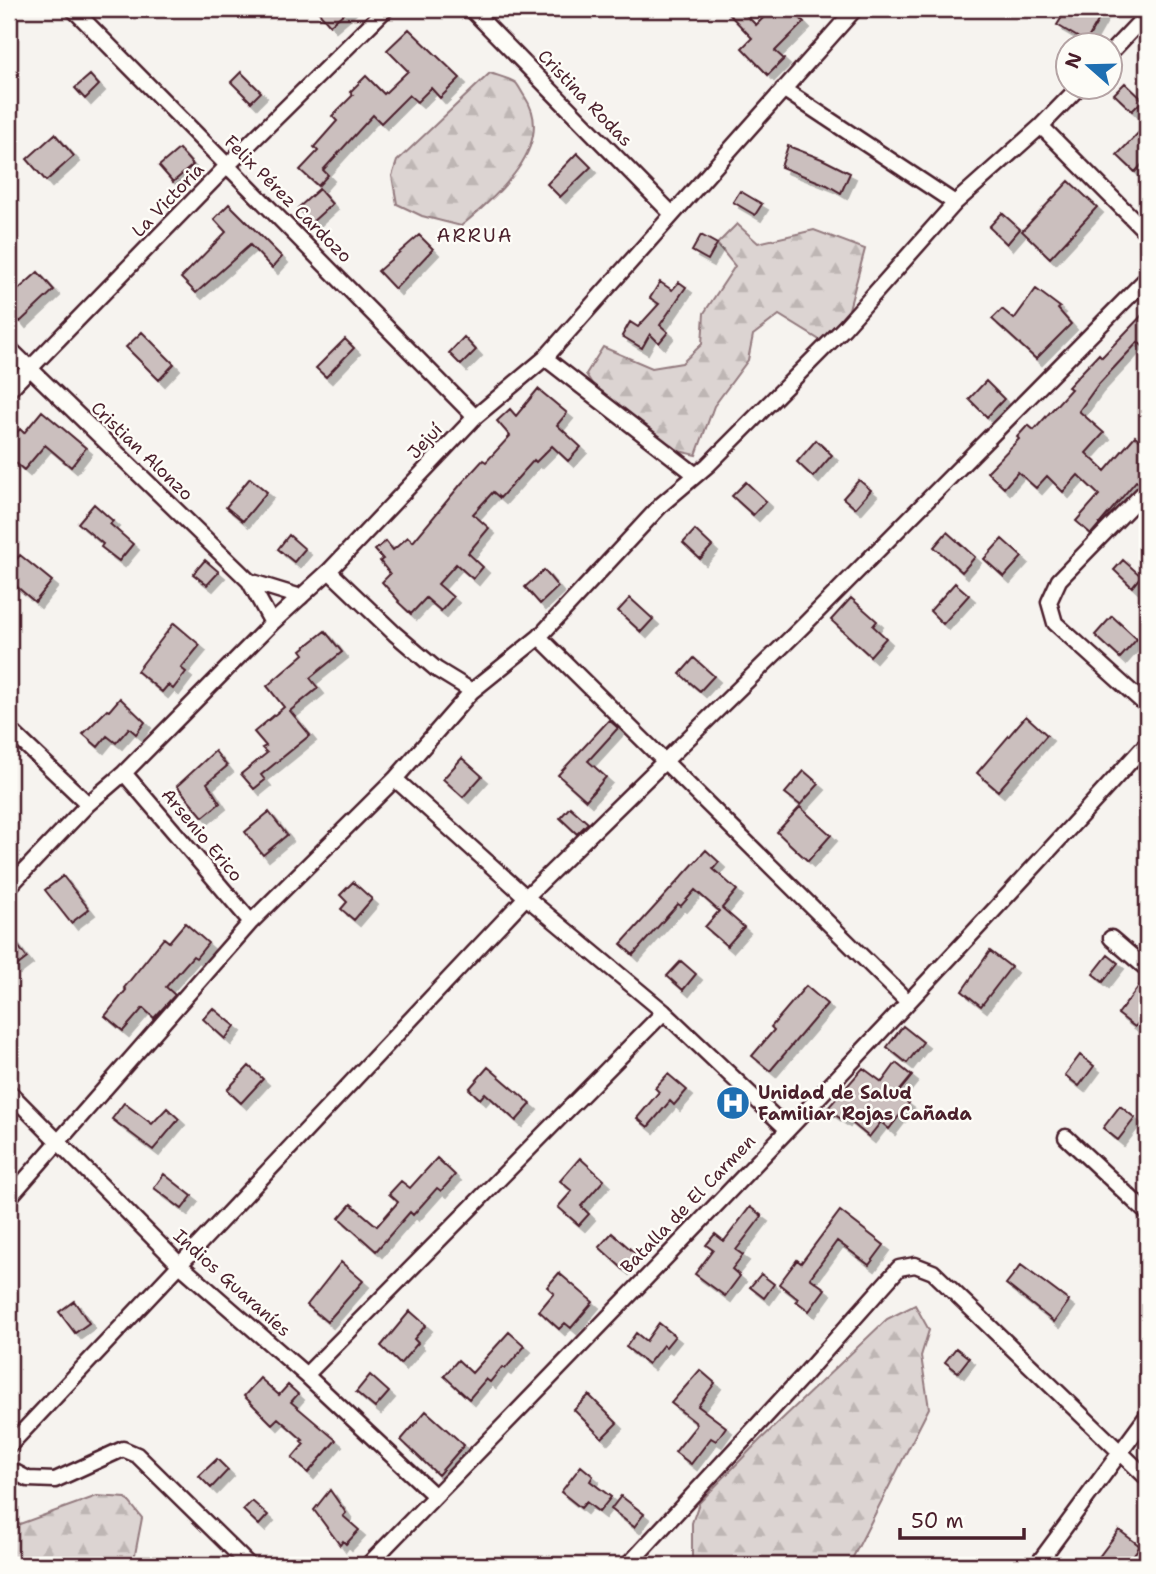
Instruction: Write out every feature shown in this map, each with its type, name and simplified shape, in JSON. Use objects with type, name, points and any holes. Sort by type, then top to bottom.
[{"type":"street","name":"Felix Pérez Cardozo","points":[[73,9],[475,417]]},
{"type":"street","name":"La Victoria","points":[[9,390],[386,9]]},
{"type":"street","name":"Cristina Rodas","points":[[471,9],[671,213]]},
{"type":"street","name":"Jejuí","points":[[9,887],[88,804],[124,773],[272,623],[329,571],[475,417],[545,358],[855,9]]},
{"type":"street","points":[[1124,39],[1147,14]]},
{"type":"street","points":[[783,89],[955,203]]},
{"type":"street","points":[[9,1198],[251,922],[395,779],[472,691],[539,637],[662,504],[696,475],[844,328],[955,203],[1064,102]]},
{"type":"street","points":[[1041,126],[1147,233]]},
{"type":"street","points":[[9,1446],[526,897],[802,627],[1147,278]]},
{"type":"street","name":"Cristian Alonzo","points":[[9,348],[249,581],[272,623]]},
{"type":"street","points":[[545,358],[696,475]]},
{"type":"street","points":[[1147,489],[1059,580],[1049,601],[1055,623],[1147,706]]},
{"type":"street","points":[[329,571],[436,669],[472,691]]},
{"type":"street","name":"Cristian Alonzo","points":[[249,581],[301,597]]},
{"type":"street","points":[[539,637],[908,1002]]},
{"type":"street","points":[[9,729],[88,804]]},
{"type":"street","name":"Batalla de El Carmen","points":[[368,1565],[908,1002],[1147,743]]},
{"type":"street","name":"Arsenio Erico","points":[[124,773],[251,922]]},
{"type":"street","points":[[395,779],[526,897],[664,1012],[787,1129]]},
{"type":"street","points":[[1111,938],[1147,969]]},
{"type":"street","points":[[306,1375],[664,1012]]},
{"type":"street","name":"Indios Guaraníes","points":[[9,1092],[180,1265],[306,1375],[435,1496]]},
{"type":"street","points":[[1066,1137],[1147,1213]]},
{"type":"street","points":[[628,1565],[899,1268],[915,1265],[933,1272],[1147,1478]]},
{"type":"street","points":[[1037,1565],[1147,1416]]},
{"type":"street","points":[[9,1469],[28,1479],[55,1480],[123,1449],[137,1455],[249,1565]]},
{"type":"green space","points":[[490,73],[516,83],[533,115],[533,133],[528,152],[518,169],[490,201],[461,226],[422,216],[397,204],[392,176],[397,161]]},
{"type":"green space","points":[[737,224],[758,243],[814,230],[865,249],[844,328],[823,342],[779,315],[753,335],[748,360],[714,406],[696,455],[670,449],[602,400],[586,374],[603,347],[652,368],[682,363],[702,344],[704,313],[735,266],[717,244]]},
{"type":"green space","points":[[915,1305],[929,1330],[921,1356],[929,1408],[849,1565],[692,1565],[692,1523],[699,1503],[758,1442],[887,1319]]},
{"type":"green space","points":[[97,1496],[126,1498],[142,1518],[133,1565],[9,1565],[9,1525],[17,1525]]},
{"type":"building","points":[[316,9],[349,9],[330,25]]},
{"type":"building","points":[[730,9],[740,9],[756,25],[772,9],[791,9],[804,22],[775,51],[784,59],[768,75],[742,48],[752,38],[727,12]]},
{"type":"building","points":[[1067,9],[1093,9],[1102,14],[1092,32],[1069,32],[1057,25]]},
{"type":"building","points":[[409,29],[460,78],[440,98],[431,88],[417,102],[409,95],[381,123],[373,115],[323,170],[328,175],[318,186],[300,170],[318,151],[314,147],[337,121],[332,116],[353,95],[350,92],[366,76],[384,94],[408,71],[387,50]]},
{"type":"building","points":[[241,72],[261,92],[251,102],[231,82]]},
{"type":"building","points":[[90,75],[99,85],[85,99],[75,88]]},
{"type":"building","points":[[1124,84],[1143,100],[1132,111],[1122,102]]},
{"type":"building","points":[[1147,124],[1147,159],[1135,172],[1117,155]]},
{"type":"building","points":[[55,134],[74,156],[46,181],[27,159]]},
{"type":"building","points":[[788,146],[850,173],[841,193],[781,167]]},
{"type":"building","points":[[179,149],[193,165],[173,182],[159,166]]},
{"type":"building","points":[[577,153],[591,167],[560,197],[547,184]]},
{"type":"building","points":[[1069,181],[1097,207],[1050,258],[1022,231]]},
{"type":"building","points":[[319,189],[332,204],[311,223],[298,208]]},
{"type":"building","points":[[740,191],[762,204],[755,215],[733,202]]},
{"type":"building","points":[[229,204],[282,257],[272,268],[250,245],[196,293],[181,278],[226,232],[214,219]]},
{"type":"building","points":[[1002,213],[1020,229],[1007,244],[989,227]]},
{"type":"building","points":[[419,235],[433,249],[395,289],[378,271]]},
{"type":"building","points":[[701,235],[717,244],[708,260],[692,251]]},
{"type":"building","points":[[38,272],[54,290],[20,322],[9,309],[9,298]]},
{"type":"building","points":[[660,282],[672,290],[679,282],[686,287],[660,325],[668,332],[659,343],[650,334],[642,348],[622,336],[630,322],[638,327],[659,304],[650,298]]},
{"type":"building","points":[[1036,289],[1060,307],[1058,309],[1071,324],[1036,359],[992,319],[1002,309],[1014,319]]},
{"type":"building","points":[[1147,310],[1147,350],[1138,342],[1097,386],[1079,411],[1104,433],[1086,453],[1105,471],[1135,436],[1147,446],[1147,480],[1139,483],[1136,481],[1091,534],[1076,521],[1099,495],[1078,475],[1063,492],[1047,476],[1036,488],[1018,472],[1004,488],[987,472],[1019,439],[1017,437],[1028,425],[1034,430],[1071,389],[1068,387],[1082,372],[1099,354],[1102,357]]},
{"type":"building","points":[[142,332],[174,364],[159,380],[126,347]]},
{"type":"building","points":[[464,337],[476,350],[461,365],[449,353]]},
{"type":"building","points":[[345,339],[354,348],[326,377],[316,368]]},
{"type":"building","points":[[986,381],[1004,399],[987,417],[969,399]]},
{"type":"building","points":[[538,389],[567,413],[557,425],[581,447],[568,461],[552,446],[536,462],[534,460],[500,498],[493,492],[473,514],[489,528],[468,553],[483,567],[473,579],[456,564],[438,584],[453,597],[441,611],[426,598],[411,614],[382,582],[390,574],[375,550],[386,541],[393,550],[408,537],[413,542],[461,484],[510,436],[497,421],[510,409],[516,416]]},
{"type":"building","points":[[42,411],[86,448],[71,467],[45,445],[24,470],[9,457],[9,441],[20,429],[24,433]]},
{"type":"building","points":[[816,440],[832,455],[813,477],[797,462]]},
{"type":"building","points":[[250,478],[267,492],[243,521],[226,507]]},
{"type":"building","points":[[859,480],[871,490],[855,508],[843,498]]},
{"type":"building","points":[[746,482],[766,501],[753,515],[732,496]]},
{"type":"building","points":[[94,504],[113,521],[110,524],[133,544],[119,561],[78,523]]},
{"type":"building","points":[[695,530],[712,546],[700,559],[683,543]]},
{"type":"building","points":[[947,532],[975,557],[962,572],[934,547]]},
{"type":"building","points":[[289,535],[305,549],[294,562],[278,549]]},
{"type":"building","points":[[1002,539],[1022,557],[1004,577],[984,559]]},
{"type":"building","points":[[20,555],[52,581],[35,602],[9,580],[9,568]]},
{"type":"building","points":[[205,560],[219,572],[207,585],[193,574]]},
{"type":"building","points":[[1123,560],[1141,576],[1132,587],[1114,570]]},
{"type":"building","points":[[544,570],[558,587],[540,604],[525,587]]},
{"type":"building","points":[[955,583],[969,595],[943,624],[930,611]]},
{"type":"building","points":[[630,598],[653,619],[641,632],[618,611]]},
{"type":"building","points":[[851,598],[877,621],[873,626],[886,638],[870,656],[831,620]]},
{"type":"building","points":[[1112,616],[1137,639],[1120,658],[1095,635]]},
{"type":"building","points":[[174,623],[200,645],[181,668],[186,672],[173,689],[168,685],[162,692],[137,671]]},
{"type":"building","points":[[325,631],[342,652],[310,678],[318,688],[290,711],[310,735],[261,775],[265,780],[254,789],[241,774],[267,753],[262,748],[266,746],[254,732],[284,707],[267,686],[304,654],[301,650]]},
{"type":"building","points":[[694,658],[714,676],[700,691],[680,674]]},
{"type":"building","points":[[120,698],[145,722],[136,734],[129,728],[116,743],[107,736],[98,747],[83,734]]},
{"type":"building","points":[[1026,716],[1047,735],[998,791],[977,773]]},
{"type":"building","points":[[609,720],[618,728],[588,761],[606,777],[586,800],[558,775]]},
{"type":"building","points":[[215,751],[227,766],[207,783],[220,803],[203,817],[177,786]]},
{"type":"building","points":[[462,758],[482,776],[463,797],[443,779]]},
{"type":"building","points":[[804,771],[819,784],[800,805],[785,793]]},
{"type":"building","points":[[570,807],[588,823],[577,834],[560,818]]},
{"type":"building","points":[[800,807],[831,835],[808,861],[777,832]]},
{"type":"building","points":[[269,812],[287,835],[263,855],[245,832]]},
{"type":"building","points":[[706,850],[719,862],[713,869],[737,890],[722,908],[744,927],[727,946],[705,927],[719,911],[695,890],[681,906],[678,904],[633,955],[621,944]]},
{"type":"building","points":[[63,876],[89,909],[71,923],[45,890]]},
{"type":"building","points":[[353,882],[372,899],[354,920],[341,909],[347,902],[340,895]]},
{"type":"building","points":[[185,923],[208,943],[166,987],[175,995],[154,1018],[143,1008],[123,1031],[105,1016],[164,938],[169,942]]},
{"type":"building","points":[[9,934],[27,958],[14,968],[9,960]]},
{"type":"building","points":[[990,951],[1011,967],[981,1006],[962,991]]},
{"type":"building","points":[[1108,955],[1118,963],[1103,982],[1093,974]]},
{"type":"building","points":[[681,961],[696,974],[683,990],[667,976]]},
{"type":"building","points":[[1145,978],[1147,1011],[1135,1027],[1118,1014]]},
{"type":"building","points":[[806,986],[827,1004],[770,1071],[752,1056],[774,1030],[771,1027]]},
{"type":"building","points":[[213,1008],[235,1026],[225,1039],[203,1019]]},
{"type":"building","points":[[903,1026],[923,1042],[907,1063],[887,1047]]},
{"type":"building","points":[[1080,1055],[1094,1066],[1079,1086],[1065,1075]]},
{"type":"building","points":[[896,1063],[912,1076],[897,1094],[909,1103],[889,1129],[881,1122],[869,1137],[846,1118],[844,1121],[827,1109],[863,1068],[882,1082]]},
{"type":"building","points":[[249,1066],[263,1079],[241,1103],[227,1090]]},
{"type":"building","points":[[488,1067],[531,1104],[516,1121],[485,1093],[480,1099],[469,1089]]},
{"type":"building","points":[[668,1074],[687,1090],[674,1105],[670,1101],[648,1127],[637,1118],[659,1092],[655,1088]]},
{"type":"building","points":[[124,1103],[152,1124],[167,1108],[179,1119],[153,1150],[112,1119]]},
{"type":"building","points":[[1120,1106],[1135,1118],[1118,1140],[1103,1128]]},
{"type":"building","points":[[437,1158],[455,1175],[441,1191],[437,1188],[413,1215],[410,1212],[376,1251],[339,1218],[351,1204],[377,1226],[398,1202],[389,1194],[401,1181],[410,1188]]},
{"type":"building","points":[[580,1158],[604,1180],[581,1206],[589,1214],[579,1225],[558,1207],[572,1191],[560,1181]]},
{"type":"building","points":[[164,1174],[192,1196],[182,1209],[154,1188]]},
{"type":"building","points":[[750,1207],[762,1216],[736,1250],[743,1255],[732,1269],[740,1276],[725,1296],[695,1274],[713,1250],[706,1245],[715,1234],[724,1241]]},
{"type":"building","points":[[840,1211],[884,1245],[869,1265],[837,1241],[810,1278],[825,1289],[809,1311],[779,1284],[797,1260],[801,1263]]},
{"type":"building","points":[[612,1233],[636,1254],[623,1269],[599,1247]]},
{"type":"building","points":[[341,1262],[363,1281],[327,1322],[307,1305]]},
{"type":"building","points":[[1021,1265],[1069,1301],[1054,1322],[1006,1284]]},
{"type":"building","points":[[559,1273],[593,1302],[571,1328],[565,1323],[559,1329],[539,1311],[554,1293],[547,1287]]},
{"type":"building","points":[[761,1274],[774,1284],[764,1298],[750,1287]]},
{"type":"building","points":[[74,1301],[89,1323],[75,1333],[59,1312]]},
{"type":"building","points":[[410,1311],[426,1325],[414,1339],[418,1343],[400,1364],[381,1346]]},
{"type":"building","points":[[659,1323],[675,1336],[666,1347],[663,1345],[648,1364],[626,1347],[636,1333],[646,1341]]},
{"type":"building","points":[[509,1332],[525,1346],[505,1369],[502,1367],[490,1382],[486,1379],[469,1399],[444,1376],[458,1360],[472,1373]]},
{"type":"building","points":[[956,1348],[969,1358],[958,1372],[945,1362]]},
{"type":"building","points":[[700,1370],[715,1383],[698,1406],[726,1427],[716,1441],[711,1438],[691,1464],[675,1452],[696,1426],[695,1422],[671,1403]]},
{"type":"building","points":[[370,1375],[389,1392],[375,1408],[356,1392]]},
{"type":"building","points":[[260,1378],[279,1395],[288,1385],[298,1394],[291,1402],[336,1440],[308,1473],[292,1458],[304,1444],[301,1441],[303,1440],[278,1418],[272,1424],[244,1396]]},
{"type":"building","points":[[589,1395],[617,1423],[602,1438],[574,1410]]},
{"type":"building","points":[[426,1411],[464,1445],[438,1475],[401,1440]]},
{"type":"building","points":[[217,1459],[228,1470],[211,1488],[199,1476]]},
{"type":"building","points":[[581,1466],[593,1476],[590,1481],[611,1497],[599,1512],[586,1502],[581,1508],[561,1492]]},
{"type":"building","points":[[330,1490],[346,1513],[343,1516],[359,1530],[346,1544],[343,1541],[340,1545],[314,1510]]},
{"type":"building","points":[[621,1496],[644,1514],[634,1527],[611,1509]]},
{"type":"building","points":[[252,1501],[268,1515],[259,1525],[243,1510]]},
{"type":"building","points":[[1119,1530],[1140,1546],[1126,1565],[1093,1565]]},
{"type":"place","name":"Unidad de Salud Familiar Rojas Cañada","points":[[733,1103]]},
{"type":"district","name":"ARRUA","points":[[475,235]]}]
